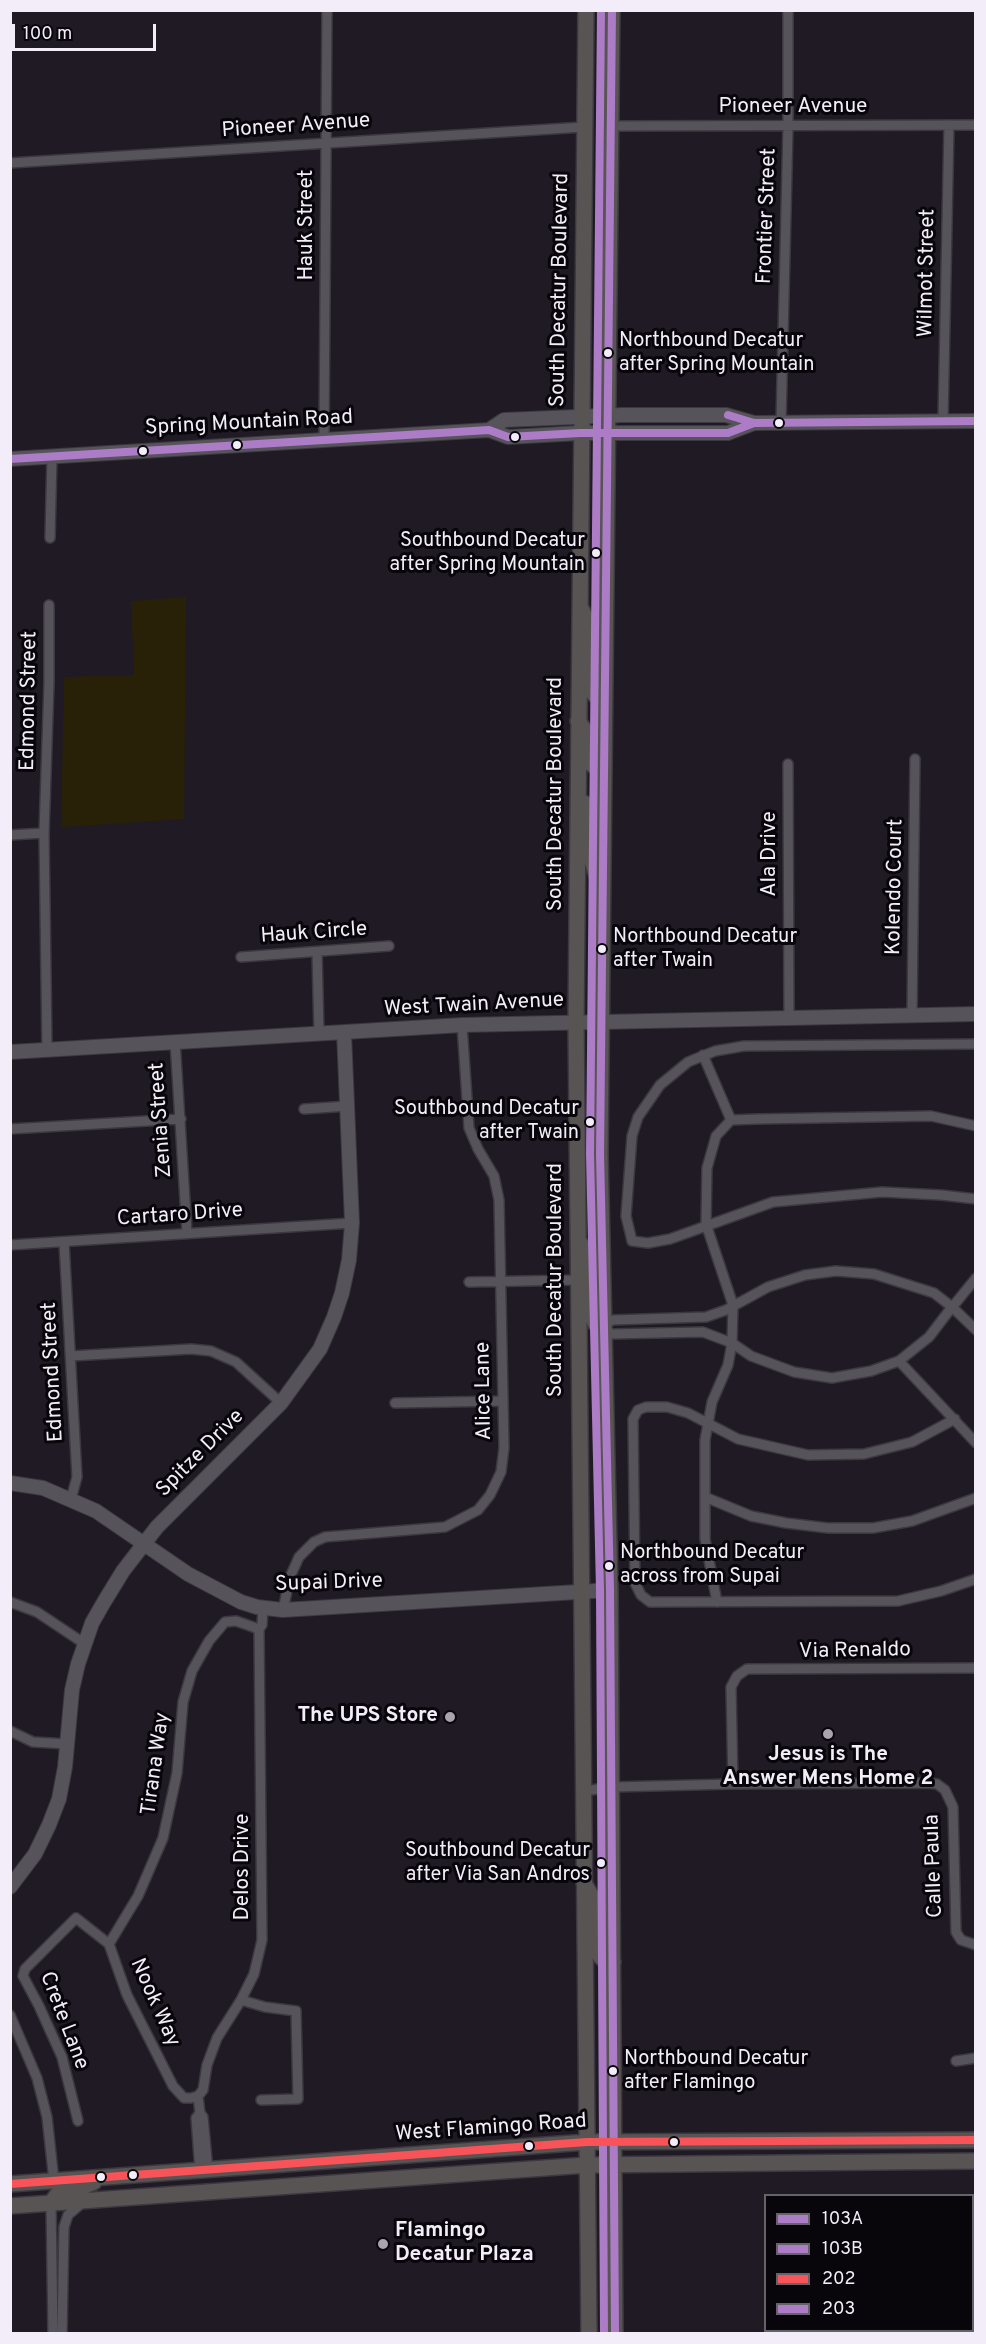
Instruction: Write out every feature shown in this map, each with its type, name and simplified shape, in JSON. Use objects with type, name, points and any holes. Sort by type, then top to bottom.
[{"type":"main road","name":"South Decatur Boulevard","points":[[585,10],[576,1022],[590,2334]]},
{"type":"main road","name":"South Decatur Boulevard","points":[[612,10],[601,1022],[603,1327],[610,1590],[615,2334]]},
{"type":"main road","points":[[579,605],[591,632],[592,692],[596,696],[604,696]]},
{"type":"main road","points":[[578,721],[591,739],[591,764],[604,769]]},
{"type":"main road","points":[[578,800],[589,808],[589,852],[602,891]]},
{"type":"main road","points":[[578,1240],[590,1257],[590,1309],[595,1323],[603,1327]]},
{"type":"main road","points":[[584,1883],[598,1908],[600,1956],[604,1960],[613,1962]]},
{"type":"main road","points":[[883,2162],[886,2154],[910,2151],[932,2140]]},
{"type":"main road","name":"West Flamingo Road","points":[[10,2184],[326,2163],[587,2142],[975,2140]]},
{"type":"main road","points":[[807,2163],[824,2152],[863,2151],[875,2141]]},
{"type":"main road","points":[[327,2184],[340,2173],[378,2168],[402,2156]]},
{"type":"main road","name":"West Flamingo Road","points":[[10,2206],[587,2165],[975,2161]]},
{"type":"main road","points":[[245,2190],[281,2177],[316,2174],[325,2169],[326,2163]]},
{"type":"main road","points":[[51,2203],[60,2192],[74,2190],[105,2178]]},
{"type":"main road","points":[[10,2196],[50,2192],[54,2189],[54,2181]]},
{"type":"street","name":"Hauk Street","points":[[324,440],[327,10]]},
{"type":"street","name":"Frontier Street","points":[[781,422],[788,127],[788,10]]},
{"type":"street","name":"Wilmot Street","points":[[943,421],[949,125]]},
{"type":"street","name":"Pioneer Avenue","points":[[611,126],[975,125]]},
{"type":"street","name":"Pioneer Avenue","points":[[10,163],[584,127]]},
{"type":"street","name":"Spring Mountain Road","points":[[489,430],[504,420],[581,416],[726,415],[754,423],[975,420]]},
{"type":"street","name":"Spring Mountain Road","points":[[10,459],[489,430],[508,437],[580,433],[728,433],[754,423]]},
{"type":"street","points":[[51,538],[52,456]]},
{"type":"street","name":"Edmond Street","points":[[47,1049],[44,833],[49,605]]},
{"type":"street","name":"Kolendo Court","points":[[912,1015],[915,759]]},
{"type":"street","name":"Ala Drive","points":[[789,764],[789,1016]]},
{"type":"street","points":[[10,835],[44,833]]},
{"type":"street","name":"Hauk Circle","points":[[241,957],[389,946]]},
{"type":"street","points":[[317,952],[319,1034]]},
{"type":"street","name":"West Twain Avenue","points":[[10,1052],[462,1025],[789,1016],[975,1014]]},
{"type":"street","name":"Alice Lane","points":[[283,1610],[290,1577],[299,1557],[314,1542],[325,1536],[445,1527],[478,1510],[490,1495],[501,1472],[504,1448],[499,1200],[494,1176],[469,1128],[462,1025]]},
{"type":"street","name":"Spitze Drive","points":[[13,1880],[35,1854],[59,1799],[68,1744],[72,1690],[92,1623],[123,1571],[144,1543],[281,1403],[320,1349],[334,1317],[349,1260],[352,1223],[344,1033]]},
{"type":"street","name":"Zenia Street","points":[[175,1041],[187,1233]]},
{"type":"street","points":[[975,1044],[744,1046],[703,1055],[688,1062],[672,1073],[649,1099],[638,1117],[632,1136],[626,1216],[632,1241],[648,1243],[670,1239],[706,1224],[773,1202],[882,1192],[975,1199]]},
{"type":"street","points":[[703,1055],[731,1120]]},
{"type":"street","points":[[304,1109],[348,1106]]},
{"type":"street","points":[[717,1602],[705,1539],[705,1440],[712,1402],[728,1365],[732,1342],[733,1305],[706,1224],[707,1168],[716,1136],[731,1120],[931,1116],[975,1125]]},
{"type":"street","points":[[10,1129],[181,1119]]},
{"type":"street","name":"Cartaro Drive","points":[[10,1245],[352,1223]]},
{"type":"street","name":"Edmond Street","points":[[64,1242],[77,1477],[71,1499]]},
{"type":"street","points":[[975,1278],[952,1307],[929,1337],[900,1361],[871,1371],[832,1378],[794,1372],[751,1356],[732,1342],[703,1332],[611,1334],[603,1327],[612,1320],[706,1317],[726,1310],[768,1287],[805,1275],[836,1271],[874,1274],[934,1293],[952,1307],[975,1330]]},
{"type":"street","points":[[469,1281],[578,1280]]},
{"type":"street","points":[[71,1356],[191,1349],[211,1351],[236,1362],[281,1403]]},
{"type":"street","points":[[900,1361],[975,1443]]},
{"type":"street","points":[[395,1403],[503,1401]]},
{"type":"street","points":[[955,1419],[912,1442],[864,1455],[808,1455],[738,1439],[688,1413],[667,1407],[646,1407],[638,1410],[633,1419],[635,1583],[641,1595],[650,1602],[898,1601],[941,1591],[975,1579]]},
{"type":"street","name":"Supai Drive","points":[[10,1483],[43,1488],[96,1511],[216,1590],[241,1602],[260,1607],[283,1610],[610,1590]]},
{"type":"street","points":[[705,1497],[751,1515],[786,1523],[828,1528],[873,1528],[912,1521],[975,1498]]},
{"type":"street","points":[[10,1602],[38,1612],[85,1644]]},
{"type":"street","name":"Delos Drive","points":[[204,2171],[203,2117],[200,2113],[198,2096],[203,2090],[207,2065],[217,2038],[254,1974],[262,1940],[256,1628],[262,1625],[260,1607]]},
{"type":"street","name":"Tirana Way","points":[[109,1944],[138,1896],[163,1838],[177,1773],[183,1702],[192,1671],[209,1641],[225,1622],[236,1621],[256,1628]]},
{"type":"street","name":"Via Renaldo","points":[[733,1784],[731,1687],[737,1676],[747,1670],[975,1668]]},
{"type":"street","points":[[10,1731],[33,1742],[68,1744]]},
{"type":"street","points":[[584,1791],[612,1786],[733,1784]]},
{"type":"street","name":"Calle Paula","points":[[733,1784],[937,1784],[945,1790],[953,1807],[956,1932],[961,1940],[975,1945]]},
{"type":"street","name":"Nook Way","points":[[76,1918],[109,1944],[127,1995],[173,2086],[184,2098],[198,2096]]},
{"type":"street","name":"Crete Lane","points":[[76,1918],[25,1969],[23,1976],[62,2057],[78,2121]]},
{"type":"street","points":[[241,2000],[264,2007],[297,2011],[298,2099],[261,2100]]},
{"type":"street","points":[[10,2015],[21,2036],[37,2078],[47,2117],[54,2181]]},
{"type":"street","points":[[10,2041],[21,2036]]},
{"type":"street","points":[[956,2061],[975,2058]]},
{"type":"street","points":[[62,2334],[65,2220],[73,2210],[87,2201]]},
{"type":"street","points":[[51,2203],[53,2334]]},
{"type":"sand","points":[[186,597],[184,819],[61,827],[64,677],[134,675],[131,601]]},
{"type":"transit line","name":"103B","points":[[601,10],[590,1154],[600,1590],[604,2334]]},
{"type":"transit line","name":"103A","points":[[612,10],[600,1154],[610,1590],[615,2334]]},
{"type":"transit line","name":"203","points":[[728,415],[754,423],[976,421]]},
{"type":"transit line","name":"203","points":[[10,459],[489,430],[508,437],[580,433],[728,433],[754,423]]},
{"type":"transit line","name":"202","points":[[10,2184],[587,2142],[976,2140]]},
{"type":"place","name":"Northbound Decatur after Spring Mountain","points":[[608,353]]},
{"type":"place","name":"Southbound Decatur after Spring Mountain","points":[[596,553]]},
{"type":"place","name":"Northbound Decatur after Twain","points":[[602,949]]},
{"type":"place","name":"Southbound Decatur after Twain","points":[[590,1122]]},
{"type":"place","name":"Northbound Decatur across from Supai","points":[[609,1566]]},
{"type":"place","name":"The UPS Store","points":[[450,1717]]},
{"type":"place","name":"Jesus is The Answer Mens Home 2","points":[[828,1734]]},
{"type":"place","name":"Southbound Decatur after Via San Andros","points":[[601,1863]]},
{"type":"place","name":"Northbound Decatur after Flamingo","points":[[613,2071]]},
{"type":"place","name":"Flamingo Decatur Plaza","points":[[383,2244]]}]
